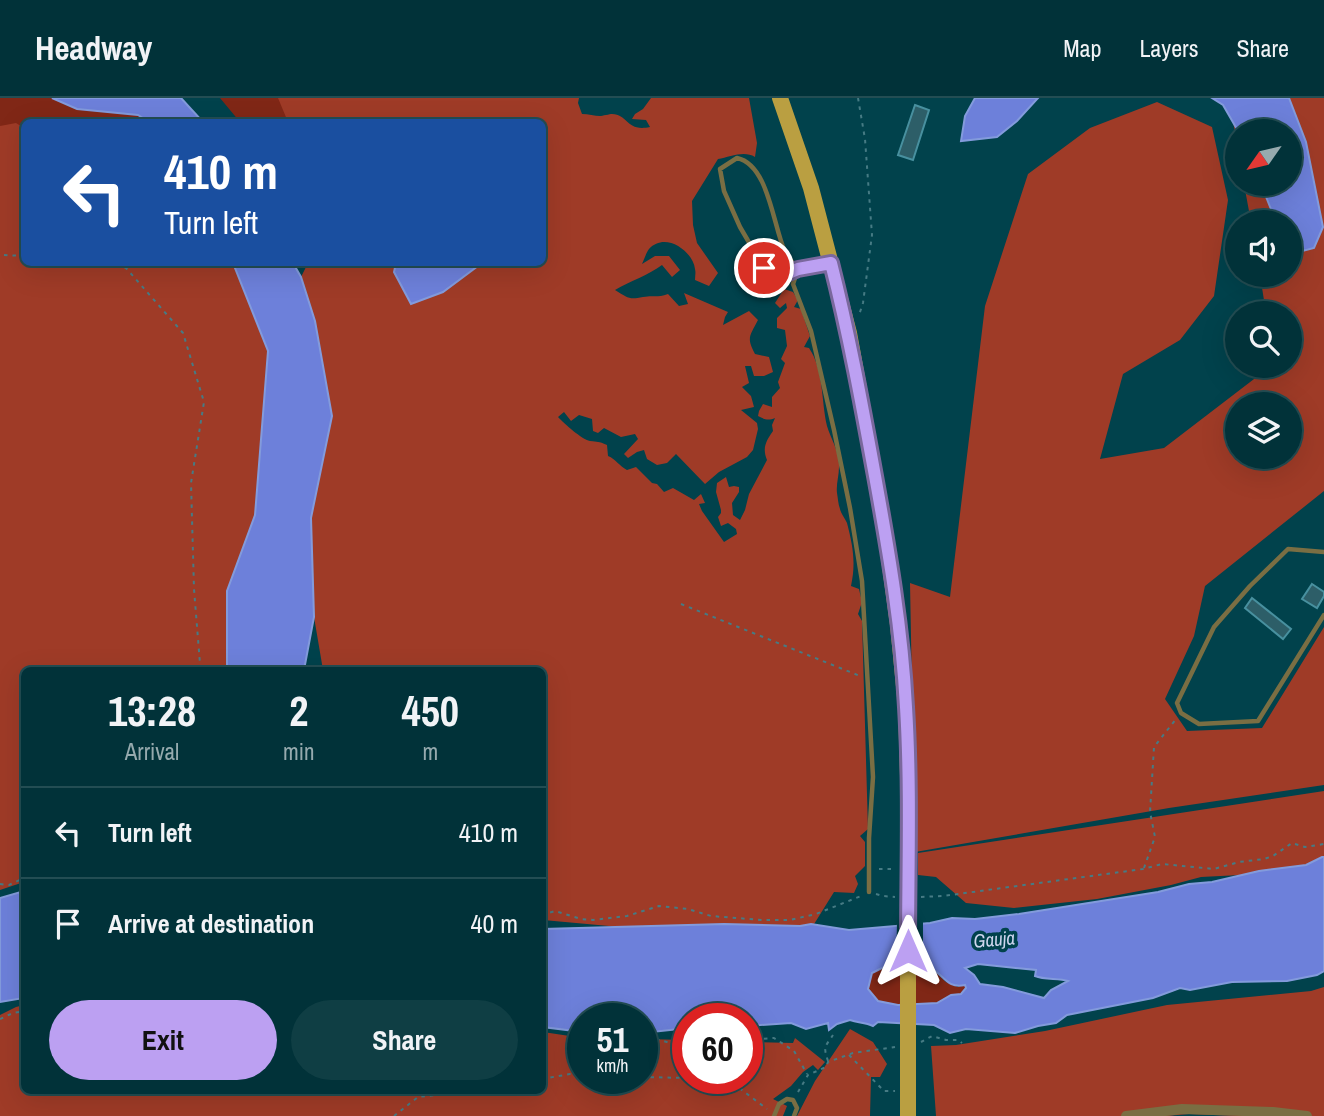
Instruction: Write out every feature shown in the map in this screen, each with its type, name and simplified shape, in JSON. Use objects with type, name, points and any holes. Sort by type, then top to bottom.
[{"type":"main road","points":[[780,98],[811,188],[849,333],[887,544],[898,625],[906,707],[903,1088],[908,1116]]},
{"type":"street","points":[[1126,1116],[1182,1109],[1307,1116]]},
{"type":"lane","points":[[798,269],[786,252],[758,174],[746,160],[737,159],[720,169],[724,191],[740,227],[764,268],[779,277],[798,269],[831,263]]},
{"type":"lane","points":[[798,269],[793,284],[811,331],[834,430],[862,582],[873,777],[869,892]]},
{"type":"lane","points":[[1324,552],[1288,549],[1214,627],[1177,703],[1181,713],[1199,724],[1258,721],[1324,615]]},
{"type":"lane","points":[[774,1115],[779,1104],[787,1099],[793,1100],[797,1108],[794,1116]]},
{"type":"path","points":[[849,333],[858,320],[863,303],[872,235],[865,139],[858,98]]},
{"type":"path","points":[[4,255],[21,256]]},
{"type":"path","points":[[114,266],[126,268],[183,332],[204,402],[191,483],[194,589],[201,667]]},
{"type":"path","points":[[681,604],[867,679]]},
{"type":"path","points":[[1143,869],[1155,837],[1150,812],[1154,747],[1181,713]]},
{"type":"path","points":[[918,897],[943,897],[1143,869],[1162,864],[1214,869],[1273,856],[1292,843],[1306,847],[1324,844]]},
{"type":"path","points":[[869,869],[904,870]]},
{"type":"path","points":[[0,884],[9,885],[21,879]]},
{"type":"path","points":[[546,914],[555,911],[593,920],[627,916],[659,906],[688,909],[711,916],[790,920],[816,914],[869,892],[883,897],[895,897]]},
{"type":"path","points":[[0,1019],[21,1012]]},
{"type":"path","points":[[828,1062],[824,1050],[833,1035]]},
{"type":"path","points":[[763,1039],[774,1038],[794,1051],[808,1074]]},
{"type":"path","points":[[793,1100],[808,1074],[826,1067],[828,1062],[848,1055],[884,1091],[903,1088]]},
{"type":"path","points":[[546,1078],[567,1075]]},
{"type":"path","points":[[394,1116],[418,1097],[444,1094]]},
{"type":"path","points":[[747,1094],[774,1115]]},
{"type":"shaded area","points":[[0,98],[52,98],[77,109],[138,115],[144,119],[21,119],[21,198],[0,210]]},
{"type":"shaded area","points":[[220,98],[288,98],[298,119],[238,119]]},
{"type":"shaded area","points":[[278,98],[579,98],[582,114],[618,115],[632,125],[642,128],[650,127],[646,120],[632,119],[651,98],[749,98],[757,143],[755,157],[742,154],[718,159],[692,201],[697,243],[718,273],[709,286],[695,280],[693,262],[684,250],[663,242],[649,249],[642,264],[655,256],[669,256],[680,270],[672,277],[662,265],[615,290],[631,298],[668,294],[679,306],[688,304],[684,293],[728,312],[723,325],[749,311],[758,320],[751,333],[751,344],[755,354],[769,357],[773,372],[754,376],[751,366],[745,366],[749,383],[742,387],[751,396],[754,407],[741,410],[757,423],[753,450],[747,457],[719,472],[705,484],[676,454],[667,463],[657,465],[647,459],[644,450],[628,458],[624,454],[638,439],[635,434],[621,437],[604,428],[598,433],[593,431],[592,419],[579,415],[571,421],[564,412],[558,417],[582,437],[607,445],[608,456],[627,470],[636,467],[664,492],[673,488],[694,500],[701,494],[705,503],[699,504],[702,511],[724,542],[737,534],[736,529],[728,523],[721,526],[718,517],[721,510],[716,492],[717,483],[726,477],[729,487],[739,487],[732,503],[733,515],[740,520],[749,494],[767,460],[765,445],[773,431],[775,418],[762,418],[758,416],[759,411],[763,404],[772,407],[772,397],[780,388],[778,382],[785,363],[781,359],[787,346],[785,330],[777,328],[777,318],[787,308],[786,303],[780,308],[775,303],[784,289],[793,292],[798,300],[794,307],[801,309],[810,336],[804,347],[809,348],[817,366],[827,426],[839,462],[838,503],[847,523],[853,554],[851,586],[859,589],[862,602],[858,614],[862,621],[868,829],[860,836],[865,842],[865,866],[855,876],[858,884],[854,893],[834,892],[811,929],[620,927],[546,920],[546,667],[322,667],[314,617],[311,518],[332,416],[315,321],[301,277],[306,266],[546,266],[546,119],[287,119]]},
{"type":"shaded area","points":[[1229,98],[1324,98],[1324,491],[1205,586],[1194,636],[1165,699],[1187,731],[1262,728],[1324,627],[1324,785],[1169,808],[915,852],[910,583],[950,597],[985,306],[1028,174],[1090,128],[1157,102],[1212,127],[1228,200],[1214,296],[1180,340],[1123,374],[1100,459],[1164,448],[1225,401],[1225,469],[1302,469],[1302,392],[1237,392],[1255,378],[1302,378],[1302,301],[1264,301],[1262,287],[1302,287],[1302,210],[1249,210],[1246,196],[1302,196],[1302,119],[1233,119]]},
{"type":"shaded area","points":[[16,123],[21,126],[21,266],[234,266],[268,351],[255,515],[227,591],[227,667],[21,667],[21,883],[0,890],[0,126]]},
{"type":"shaded area","points":[[1324,791],[1324,861],[1260,874],[1201,877],[1097,899],[1014,908],[966,903],[936,877],[918,875],[918,853]]},
{"type":"shaded area","points":[[899,964],[931,968],[946,982],[958,987],[966,985],[966,988],[961,994],[951,995],[937,1003],[898,1005],[878,1001],[868,990],[872,973]]},
{"type":"shaded area","points":[[1324,987],[1324,1116],[936,1116],[931,1046],[956,1045],[1045,1031],[1167,1005],[1311,991]]},
{"type":"shaded area","points":[[21,1006],[21,1094],[546,1094],[546,1032],[567,1036],[567,1094],[658,1094],[658,1039],[672,1040],[672,1094],[763,1094],[763,1042],[793,1043],[795,1038],[825,1062],[818,1070],[813,1065],[803,1072],[791,1086],[773,1099],[787,1106],[783,1116],[0,1116],[0,1015]]},
{"type":"shaded area","points":[[850,1029],[873,1042],[887,1064],[880,1077],[871,1077],[870,1116],[797,1116],[815,1081]]},
{"type":"water","points":[[52,98],[181,98],[200,119],[144,119],[138,115],[77,109]]},
{"type":"water","points":[[975,98],[1038,98],[1017,121],[997,137],[961,141],[965,116]]},
{"type":"water","points":[[1212,98],[1289,98],[1297,119],[1231,119],[1223,105]]},
{"type":"water","points":[[1302,132],[1323,227],[1314,248],[1302,251],[1302,210],[1271,210],[1266,196],[1302,196]]},
{"type":"water","points":[[234,266],[295,266],[315,321],[332,416],[311,518],[314,617],[305,667],[227,667],[227,591],[255,515],[268,351]]},
{"type":"water","points":[[395,266],[478,266],[443,292],[411,304],[394,272]]},
{"type":"water","name":"Gauja","points":[[1324,857],[1324,971],[1287,981],[1232,982],[1190,990],[1180,988],[1153,998],[1067,1015],[1056,1023],[1015,1033],[966,1029],[950,1033],[934,1025],[878,1022],[873,1026],[850,1020],[829,1030],[828,1023],[806,1029],[791,1023],[763,1025],[763,1003],[672,1003],[672,1030],[658,1031],[658,1003],[567,1003],[567,1030],[546,1027],[546,929],[811,924],[849,930],[930,923],[952,918],[975,919],[1019,914],[1212,882],[1259,871],[1306,865]],"holes":[[[899,964],[926,967],[950,983],[965,985],[966,988],[961,994],[951,995],[937,1003],[898,1005],[878,1001],[868,989],[872,973],[882,968]],[[978,964],[1036,970],[1035,976],[1068,981],[1051,990],[1044,998],[980,984],[965,968]]]},
{"type":"water","points":[[21,892],[21,998],[0,1002],[0,898]]},
{"type":"pier","points":[[923,920],[923,970],[896,969],[897,922]]},
{"type":"building","points":[[915,105],[929,110],[913,160],[898,155]]},
{"type":"building","points":[[1312,584],[1324,592],[1317,608],[1302,599]]},
{"type":"building","points":[[1252,598],[1291,629],[1283,639],[1245,608]]},
{"type":"route","points":[[764,268],[779,277],[798,269],[831,263],[849,333],[887,544],[901,652],[906,707],[909,810],[908,951]]}]
